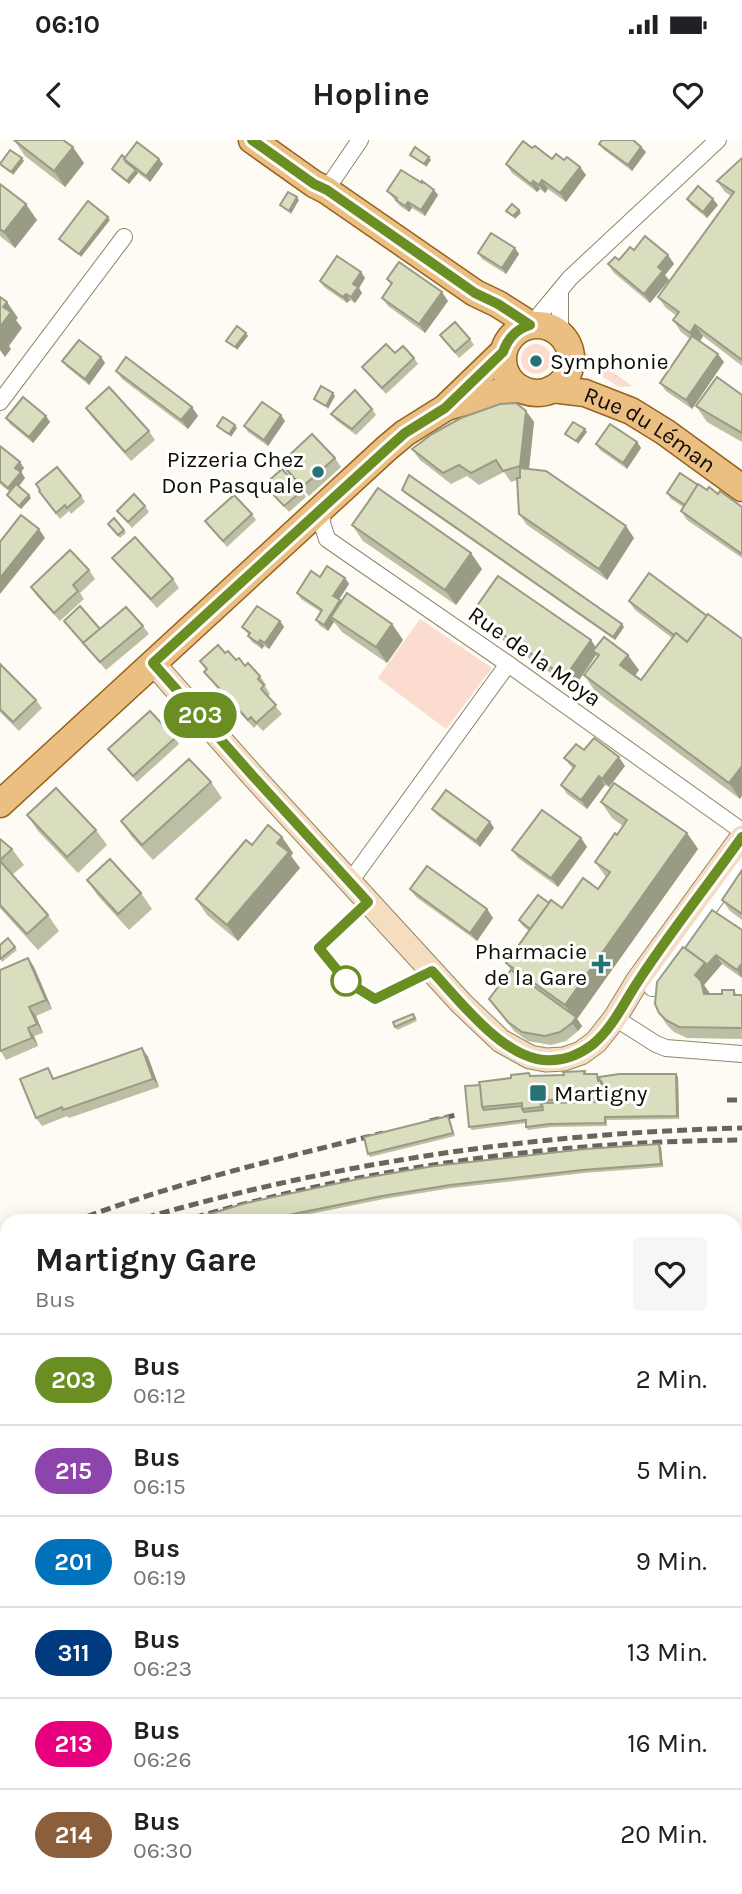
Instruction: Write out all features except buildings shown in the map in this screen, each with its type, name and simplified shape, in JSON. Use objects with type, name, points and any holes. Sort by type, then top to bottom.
[{"type":"main road","points":[[252,140],[475,293],[530,325]]},
{"type":"main road","points":[[475,293],[491,314],[505,347],[503,363],[506,373],[521,389]]},
{"type":"main road","points":[[0,804],[405,433],[445,408],[505,347],[517,331],[530,325],[549,326],[567,348],[566,377],[552,390],[536,393],[521,389],[506,390],[445,408]]},
{"type":"main road","name":"Rue du Léman","points":[[567,348],[577,369],[597,382],[651,407],[742,469]]},
{"type":"main road","name":"Rue du Léman","points":[[552,390],[585,393],[631,411],[666,432],[742,488]]},
{"type":"street","points":[[327,190],[360,140]]},
{"type":"street","points":[[530,325],[570,278],[718,140]]},
{"type":"street","points":[[0,402],[124,237]]},
{"type":"street","points":[[560,291],[560,325],[567,348]]},
{"type":"street","name":"Rue de la Moya","points":[[323,506],[322,523],[327,539],[742,831]]},
{"type":"street","points":[[153,663],[349,883],[462,1004],[509,1047],[530,1057],[564,1059],[581,1053],[596,1042],[742,837]]},
{"type":"street","points":[[349,883],[508,664]]},
{"type":"street","points":[[652,988],[742,862]]},
{"type":"street","points":[[615,1018],[636,1033],[666,1048],[742,1054]]},
{"type":"shaded area","points":[[536,344],[542,345],[550,353],[550,365],[542,373],[536,374],[530,373],[522,365],[521,359],[522,353],[530,345]]},
{"type":"shaded area","points":[[577,347],[596,361],[591,371],[583,362]]},
{"type":"shaded area","points":[[605,366],[632,386],[620,387],[599,375]]},
{"type":"shaded area","points":[[420,619],[492,668],[446,729],[378,678]]},
{"type":"railway","points":[[727,1100],[742,1100]]},
{"type":"railway","points":[[430,1121],[456,1115]]},
{"type":"railway","points":[[160,1214],[281,1183],[434,1155],[587,1136],[742,1128]]},
{"type":"railway","points":[[95,1214],[149,1195],[266,1162],[383,1133]]},
{"type":"railway","points":[[209,1214],[317,1187],[458,1161],[601,1146],[742,1140]]},
{"type":"bus line","name":"203","points":[[252,140],[475,293],[530,325],[509,338],[503,352],[445,408],[405,433],[153,663],[368,902],[319,948],[346,981],[375,999],[432,971],[476,1018],[509,1047],[537,1059],[572,1057],[590,1047],[602,1035],[742,837]]},
{"type":"place","name":"Symphonie","points":[[536,361]]},
{"type":"place","name":"Pizzeria Chez Don Pasquale","points":[[318,472]]},
{"type":"place","name":"Pharmacie de la Gare","points":[[601,964]]},
{"type":"place","name":"Martigny","points":[[538,1093]]}]
